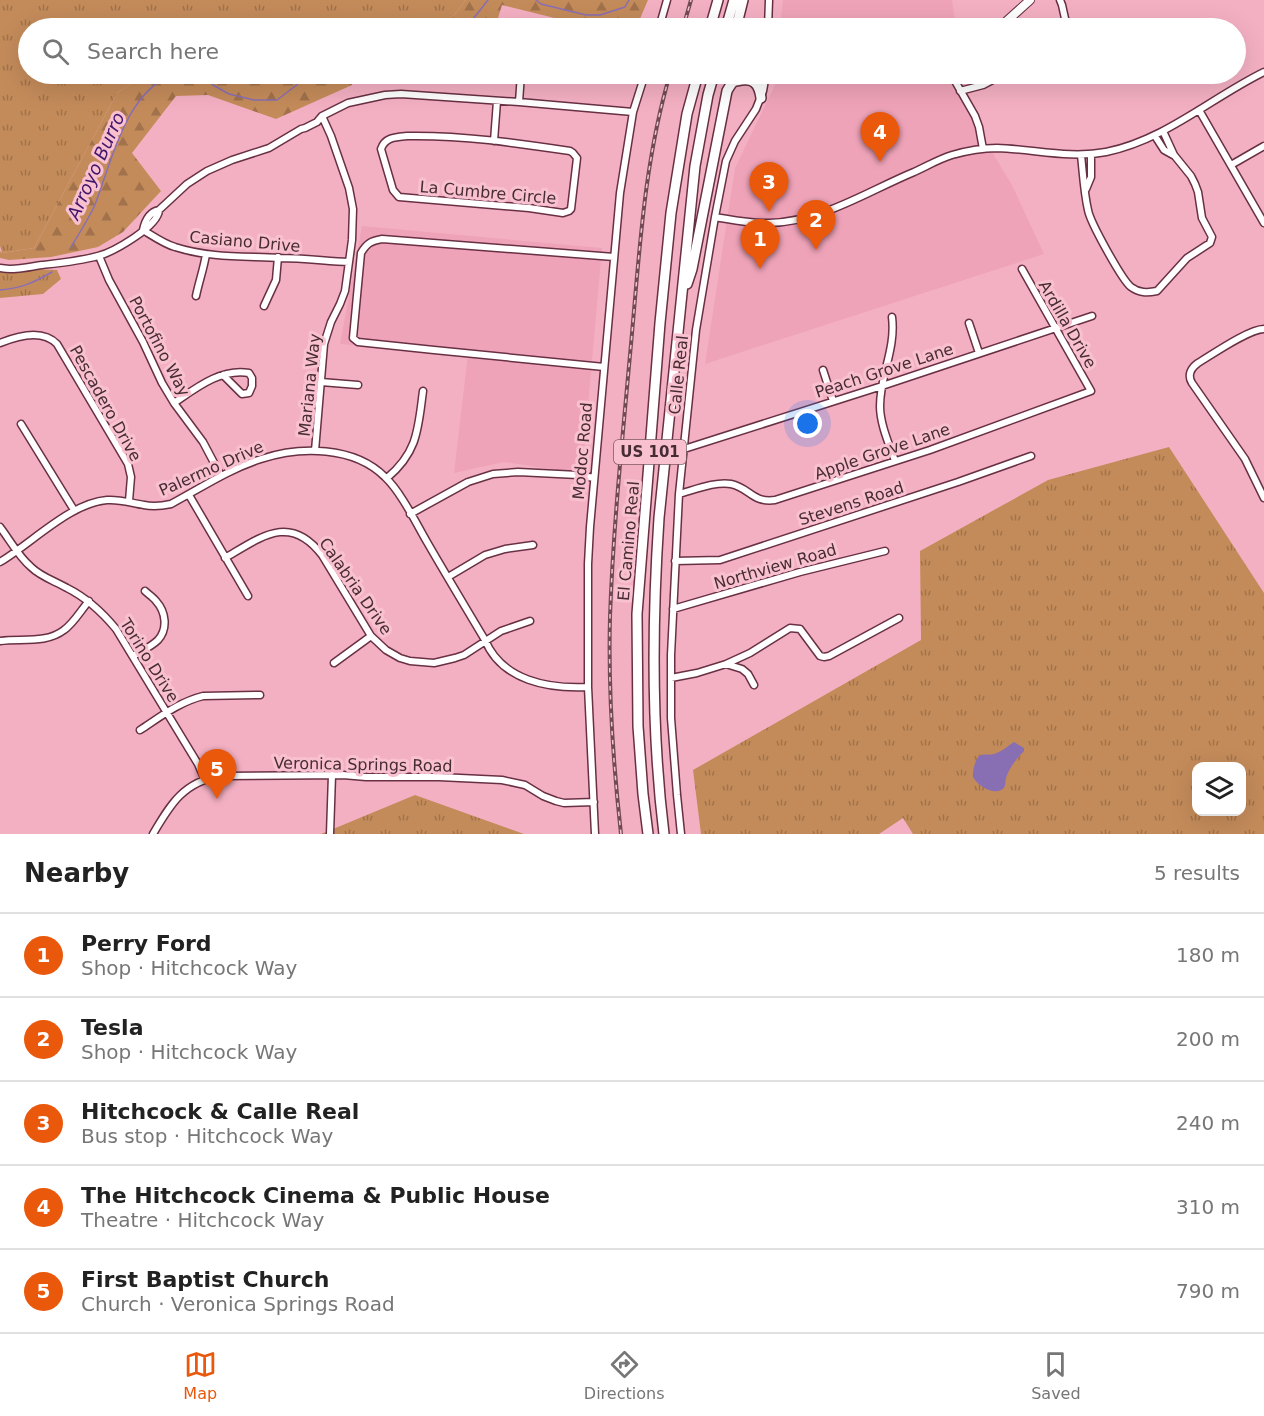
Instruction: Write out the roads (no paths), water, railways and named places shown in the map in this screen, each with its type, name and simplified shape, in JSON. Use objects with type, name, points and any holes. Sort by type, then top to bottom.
[{"type":"highway","points":[[713,18],[718,0]]},
{"type":"highway","points":[[729,18],[734,0]]},
{"type":"highway","points":[[738,18],[743,0]]},
{"type":"highway","name":"El Camino Real","points":[[648,834],[638,726],[637,614],[671,213],[687,114],[695,84]]},
{"type":"highway","name":"El Camino Real","points":[[664,834],[655,716],[654,617],[659,518],[695,166],[711,84]]},
{"type":"highway","points":[[682,297],[692,269],[727,91],[731,84]]},
{"type":"highway","points":[[756,84],[760,90],[761,98]]},
{"type":"main road","points":[[1010,18],[1030,0]]},
{"type":"street","points":[[662,18],[667,0]]},
{"type":"street","points":[[768,18],[769,0]]},
{"type":"street","points":[[1060,0],[1065,18]]},
{"type":"street","points":[[1246,83],[1264,72]]},
{"type":"street","points":[[519,102],[520,84]]},
{"type":"street","name":"Modoc Road","points":[[596,834],[588,687],[588,564],[620,193],[633,112],[642,84]]},
{"type":"street","name":"Calle Real","points":[[681,834],[671,718],[671,655],[679,494],[696,330],[728,154],[756,109],[764,84]]},
{"type":"street","points":[[956,84],[977,122],[982,149]]},
{"type":"street","points":[[960,91],[984,84]]},
{"type":"street","points":[[715,217],[771,223],[811,217],[949,156],[982,149],[996,148],[1081,155],[1125,147],[1155,136],[1243,84]]},
{"type":"street","points":[[0,268],[17,269],[99,256],[115,249],[142,230],[145,221],[154,211],[159,210],[187,184],[207,171],[269,148],[301,129],[309,121],[348,103],[401,94],[633,112]]},
{"type":"street","points":[[494,141],[497,101]]},
{"type":"street","points":[[1199,110],[1264,223]]},
{"type":"street","name":"Mariana Way","points":[[315,451],[326,335],[345,291],[353,210],[331,136],[322,116]]},
{"type":"street","points":[[1081,155],[1090,219],[1128,284],[1138,291],[1157,291],[1187,258],[1210,243],[1212,237],[1202,218],[1195,184],[1174,155],[1163,131]]},
{"type":"street","name":"La Cumbre Circle","points":[[426,136],[494,141],[573,153],[577,162],[573,205],[569,211],[562,213],[529,208],[402,198],[396,196],[393,190],[381,152],[381,146],[385,141],[398,137],[426,136]]},
{"type":"street","points":[[1155,136],[1164,150],[1174,155]]},
{"type":"street","points":[[1231,165],[1264,146]]},
{"type":"street","points":[[1086,190],[1091,177],[1092,154]]},
{"type":"street","name":"Casiano Drive","points":[[142,230],[172,247],[206,254],[349,262]]},
{"type":"street","points":[[604,367],[358,342],[353,338],[361,253],[372,240],[614,257]]},
{"type":"street","points":[[196,296],[206,254]]},
{"type":"street","name":"Portofino Way","points":[[99,256],[162,383],[203,442],[221,476]]},
{"type":"street","points":[[264,306],[276,280],[278,257]]},
{"type":"street","name":"Ardilla Drive","points":[[1022,269],[1091,391]]},
{"type":"street","name":"Peach Grove Lane","points":[[684,449],[882,386],[1092,315]]},
{"type":"street","points":[[892,317],[893,339],[882,386],[880,414],[895,461]]},
{"type":"street","points":[[969,323],[979,354]]},
{"type":"street","points":[[1264,329],[1248,334],[1193,366],[1190,373],[1190,380],[1245,459],[1264,498]]},
{"type":"street","name":"Pescadero Drive","points":[[0,343],[29,335],[47,336],[57,344],[128,464],[131,477],[129,501]]},
{"type":"street","points":[[824,370],[833,401]]},
{"type":"street","points":[[174,403],[202,384],[223,375],[238,372],[249,373],[252,378],[249,393],[242,393],[223,375]]},
{"type":"street","points":[[321,382],[358,385]]},
{"type":"street","points":[[387,478],[401,465],[413,445],[420,422],[423,391]]},
{"type":"street","name":"Apple Grove Lane","points":[[679,494],[721,483],[742,488],[757,499],[770,501],[895,461],[1091,391]]},
{"type":"street","points":[[21,424],[74,510]]},
{"type":"street","name":"Palermo Drive","points":[[0,562],[74,510],[91,502],[129,501],[145,506],[164,506],[244,465],[274,455],[315,451],[345,455],[371,466],[387,478],[488,647],[501,663],[530,681],[543,685],[588,687]]},
{"type":"street","name":"Stevens Road","points":[[675,561],[720,560],[1031,456]]},
{"type":"street","points":[[410,514],[468,482],[493,474],[518,472],[594,478]]},
{"type":"street","points":[[189,495],[248,596]]},
{"type":"street","name":"Torino Drive","points":[[0,526],[29,566],[89,601],[116,629],[198,764],[205,780]]},
{"type":"street","name":"Calabria Drive","points":[[225,558],[257,538],[272,533],[289,533],[304,537],[322,555],[371,636],[393,655],[410,661],[434,663],[455,658],[464,655],[509,627],[530,621]]},
{"type":"street","points":[[448,577],[485,555],[533,545]]},
{"type":"street","name":"Northview Road","points":[[673,609],[885,550]]},
{"type":"street","points":[[133,656],[159,639],[164,629],[164,615],[156,601],[145,591]]},
{"type":"street","points":[[0,640],[35,640],[56,635],[66,629],[89,601]]},
{"type":"street","points":[[671,678],[697,674],[726,664],[750,653],[790,628],[796,628],[804,633],[820,656],[829,657],[899,618]]},
{"type":"street","points":[[334,663],[371,636]]},
{"type":"street","points":[[726,664],[742,669],[754,685]]},
{"type":"street","points":[[140,730],[187,701],[203,696],[260,695]]},
{"type":"street","name":"Veronica Springs Road","points":[[153,834],[166,811],[180,795],[195,784],[222,776],[439,777],[502,780],[525,785],[543,796],[564,803],[594,802]]},
{"type":"street","points":[[330,834],[332,776]]},
{"type":"waterway","name":"Arroyo Burro","points":[[474,18],[488,0]]},
{"type":"waterway","name":"Arroyo Burro","points":[[536,0],[541,4],[586,15],[600,15],[625,7],[629,0]]},
{"type":"waterway","name":"Arroyo Burro","points":[[71,247],[94,207],[114,150],[131,113],[156,84]]},
{"type":"waterway","name":"Arroyo Burro","points":[[212,84],[229,94],[254,100],[277,100],[298,84]]},
{"type":"waterway","name":"Arroyo Burro","points":[[0,290],[27,284],[52,272]]},
{"type":"railway","points":[[686,18],[691,0]]},
{"type":"railway","points":[[621,834],[610,699],[613,552],[643,213],[654,143],[667,84]]},
{"type":"place","name":"The Hitchcock Cinema & Public House","points":[[880,162]]},
{"type":"place","name":"Hitchcock & Calle Real","points":[[769,212]]},
{"type":"place","name":"Tesla","points":[[816,250]]},
{"type":"place","name":"Perry Ford","points":[[760,269]]},
{"type":"place","name":"First Baptist Church","points":[[217,799]]}]
